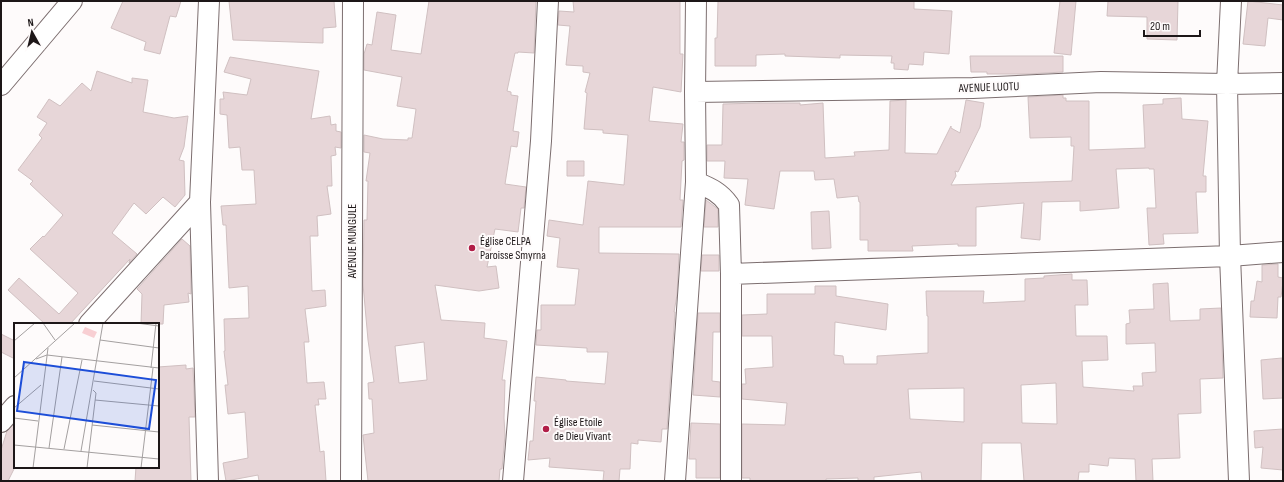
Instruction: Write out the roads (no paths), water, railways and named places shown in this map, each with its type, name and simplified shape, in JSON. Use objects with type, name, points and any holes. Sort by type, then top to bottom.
[{"type":"street","points":[[1,85],[72,1]]},
{"type":"street","points":[[208,481],[200,202],[209,1]]},
{"type":"street","name":"AVENUE MUNGULE","points":[[351,481],[353,1]]},
{"type":"street","points":[[513,481],[541,141],[548,1]]},
{"type":"street","points":[[675,481],[696,182],[694,92],[696,1]]},
{"type":"street","points":[[1231,1],[1227,84],[1230,256],[1239,481]]},
{"type":"street","name":"AVENUE LUOTU","points":[[694,92],[973,88],[1101,82],[1227,84],[1283,83]]},
{"type":"street","points":[[696,182],[716,191],[724,197],[729,205],[731,274],[731,481]]},
{"type":"street","points":[[90,323],[200,202]]},
{"type":"street","points":[[731,274],[1230,256],[1283,252]]},
{"type":"street","points":[[1,422],[14,407]]},
{"type":"place","name":"Église CELPA Paroisse Smyrna","points":[[472,248]]},
{"type":"place","name":"Église Etoile de Dieu Vivant","points":[[546,429]]}]
